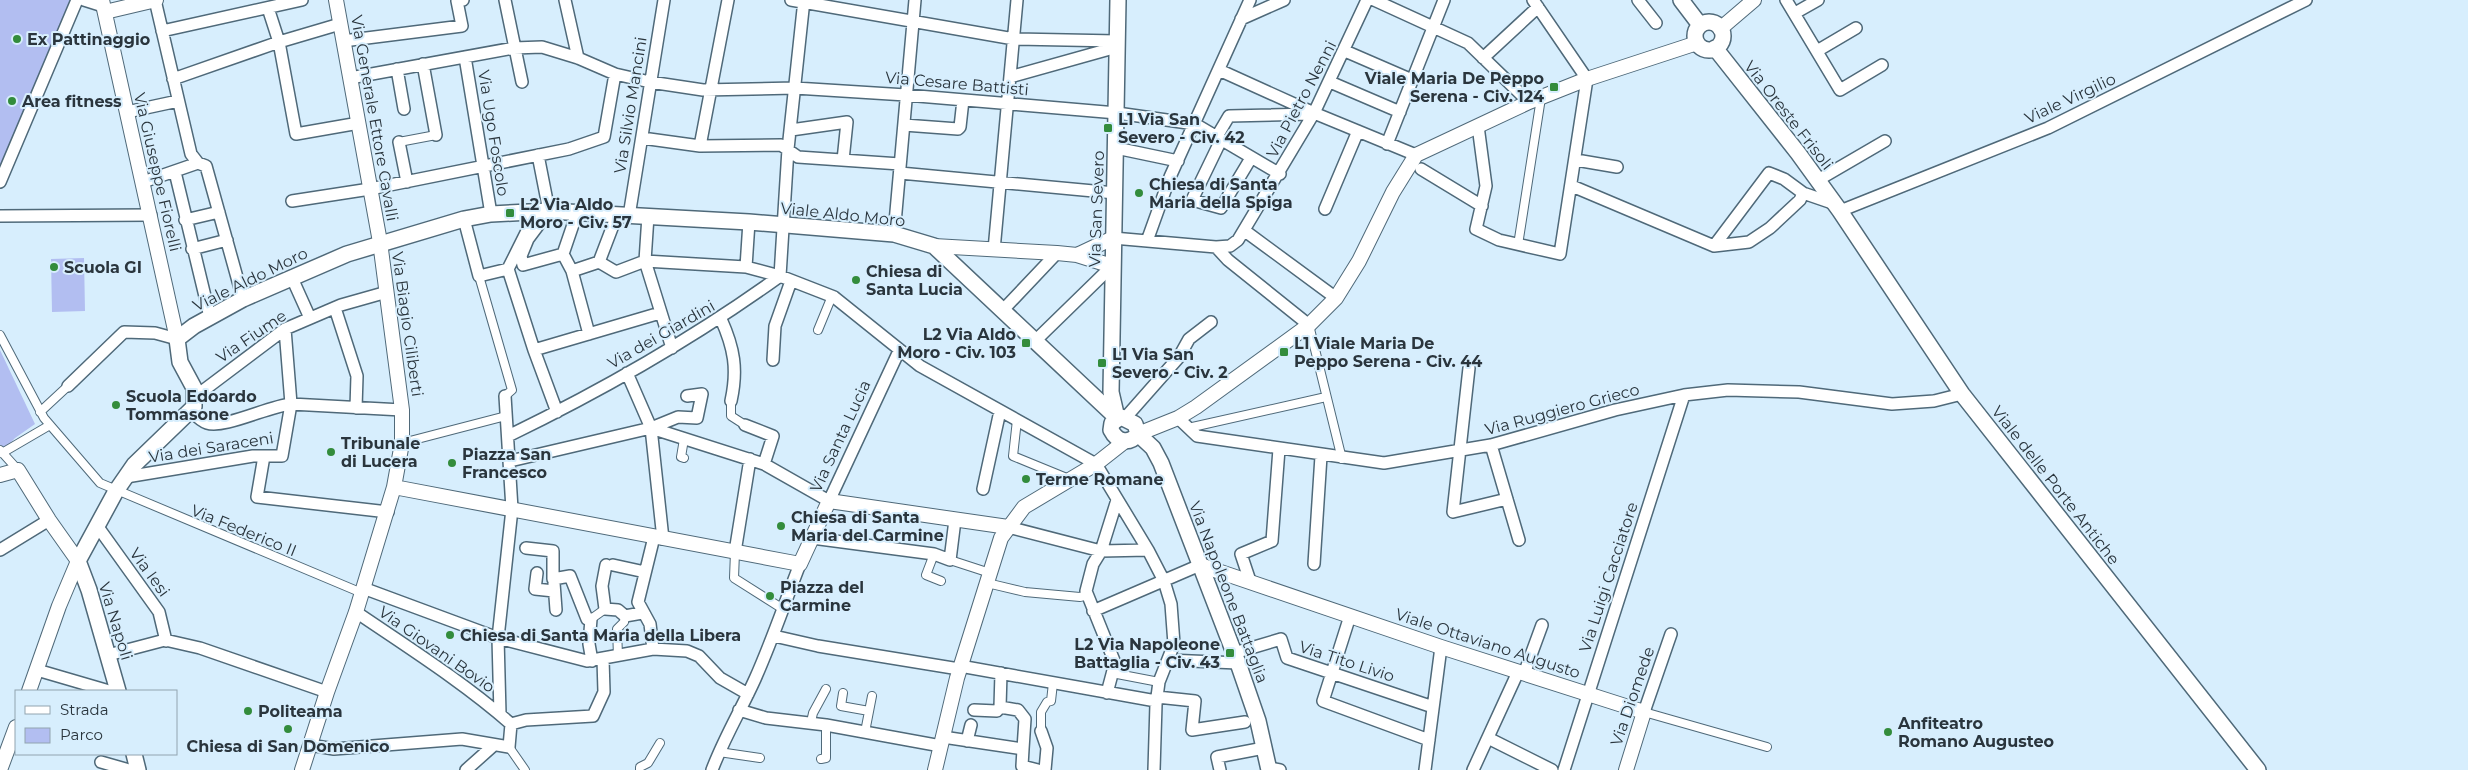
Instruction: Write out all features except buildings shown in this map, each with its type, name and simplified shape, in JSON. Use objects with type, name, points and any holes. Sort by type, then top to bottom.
[{"type":"main road","name":"Via San Severo","points":[[1118,0],[1111,392],[1125,425]]},
{"type":"main road","points":[[1681,0],[1700,25]]},
{"type":"main road","points":[[1713,23],[1720,29],[1722,40],[1715,48],[1704,49],[1697,43],[1695,34],[1700,25],[1713,23]]},
{"type":"main road","name":"Via Oreste Frisoli","points":[[1715,48],[1838,208]]},
{"type":"main road","name":"Viale delle Porte Antiche","points":[[1838,208],[1962,394],[2258,770]]},
{"type":"main road","name":"Viale Aldo Moro","points":[[177,339],[194,326],[243,299],[346,254],[380,242],[464,219],[491,214],[543,211],[648,216],[894,234],[934,246],[1034,342],[1125,425]]},
{"type":"main road","points":[[78,561],[116,491],[126,477],[151,447],[192,412],[196,396],[180,362],[177,339]]},
{"type":"main road","points":[[1124,442],[1129,441],[1125,425]]},
{"type":"main road","name":"Via Napoleone Battaglia","points":[[1125,425],[1153,448],[1236,658],[1258,721],[1264,748],[1273,769]]},
{"type":"main road","name":"Via Napoli","points":[[78,561],[118,690]]},
{"type":"main road","points":[[134,755],[138,770]]},
{"type":"street","points":[[0,182],[76,0]]},
{"type":"street","points":[[84,0],[103,6],[156,0],[191,154],[198,163],[206,166],[243,299]]},
{"type":"street","points":[[162,31],[302,0]]},
{"type":"street","name":"Via Generale Ettore Cavalli","points":[[336,0],[380,242]]},
{"type":"street","points":[[505,0],[522,82]]},
{"type":"street","points":[[565,0],[578,58]]},
{"type":"street","name":"Via Silvio Mancini","points":[[623,215],[642,138],[664,0]]},
{"type":"street","points":[[700,146],[728,0]]},
{"type":"street","points":[[791,0],[854,5],[914,21],[1014,39],[1117,44]]},
{"type":"street","points":[[894,234],[915,0]]},
{"type":"street","points":[[994,250],[1017,0]]},
{"type":"street","points":[[1147,241],[1170,177],[1250,0]]},
{"type":"street","points":[[1241,19],[1284,0]]},
{"type":"street","name":"Via Pietro Nenni","points":[[1216,246],[1234,244],[1245,231],[1280,174],[1330,82],[1367,0]]},
{"type":"street","points":[[1374,0],[1468,43],[1483,58],[1535,100]]},
{"type":"street","points":[[1388,144],[1444,0]]},
{"type":"street","points":[[1638,0],[1656,23]]},
{"type":"street","points":[[1720,29],[1754,0]]},
{"type":"street","points":[[1786,0],[1840,90],[1882,65]]},
{"type":"street","points":[[1795,13],[1818,0]]},
{"type":"street","name":"Viale Virgilio","points":[[1838,208],[2048,128],[2306,0]]},
{"type":"street","points":[[343,41],[462,26],[460,1]]},
{"type":"street","points":[[780,276],[788,148],[804,1]]},
{"type":"street","points":[[1478,126],[1486,186],[1476,229],[1499,240],[1560,254],[1587,79],[1536,4],[1483,58]]},
{"type":"street","name":"Via Giuseppe Fiorelli","points":[[103,6],[151,215],[177,339]]},
{"type":"street","points":[[268,8],[280,42],[296,134],[359,123]]},
{"type":"street","points":[[173,79],[280,42],[340,24]]},
{"type":"street","points":[[1817,51],[1856,28]]},
{"type":"street","points":[[1183,423],[1309,324],[1336,298],[1359,261],[1393,192],[1416,155],[1535,100],[1587,79],[1697,43]]},
{"type":"street","points":[[1010,77],[1117,44]]},
{"type":"street","name":"Via Cesare Battisti","points":[[350,78],[514,48],[542,47],[578,58],[615,74],[650,82],[711,90],[795,88],[906,95],[1116,113],[1195,124]]},
{"type":"street","points":[[1345,51],[1412,80]]},
{"type":"street","name":"Via Ugo Foscolo","points":[[465,57],[491,214]]},
{"type":"street","points":[[406,182],[399,142],[436,135],[423,64]]},
{"type":"street","points":[[397,69],[404,109]]},
{"type":"street","points":[[1219,70],[1314,114],[1416,155]]},
{"type":"street","points":[[292,201],[370,190],[569,149],[604,137],[615,74]]},
{"type":"street","points":[[1330,82],[1400,112]]},
{"type":"street","points":[[904,125],[958,129],[960,127],[963,100]]},
{"type":"street","points":[[1518,245],[1535,100]]},
{"type":"street","points":[[127,112],[178,101]]},
{"type":"street","points":[[1251,158],[1222,208],[1192,200],[1229,116],[1314,114]]},
{"type":"street","points":[[791,130],[847,122],[844,160]]},
{"type":"street","points":[[1195,124],[1280,174]]},
{"type":"street","points":[[1325,209],[1358,131]]},
{"type":"street","points":[[642,138],[700,146],[782,145],[798,157],[844,160],[1001,182],[1114,193]]},
{"type":"street","points":[[1818,180],[1885,140]]},
{"type":"street","points":[[1116,148],[1178,161]]},
{"type":"street","points":[[523,265],[521,256],[528,239],[535,227],[545,219],[538,155]]},
{"type":"street","points":[[1576,160],[1617,166]]},
{"type":"street","points":[[143,182],[198,163]]},
{"type":"street","points":[[1421,169],[1482,206]]},
{"type":"street","points":[[175,172],[185,220],[210,317]]},
{"type":"street","points":[[1714,246],[1769,173],[1784,179],[1803,193],[1838,208]]},
{"type":"street","points":[[1572,186],[1714,246],[1749,242],[1770,228],[1800,200],[1803,193]]},
{"type":"street","points":[[543,211],[508,269],[534,350],[557,412]]},
{"type":"street","points":[[185,220],[219,212]]},
{"type":"street","points":[[577,213],[563,254],[572,271],[590,334]]},
{"type":"street","points":[[0,216],[151,215]]},
{"type":"street","points":[[572,271],[599,262],[623,215]]},
{"type":"street","points":[[648,216],[646,261],[672,348]]},
{"type":"street","points":[[464,219],[508,393],[506,416],[512,510],[498,638],[500,714]]},
{"type":"street","points":[[746,267],[749,222]]},
{"type":"street","points":[[1245,231],[1336,298]]},
{"type":"street","points":[[1077,255],[1113,238],[1216,246],[1228,260],[1309,324],[1342,459]]},
{"type":"street","points":[[192,249],[227,240]]},
{"type":"street","name":"Via Biagio Ciliberti","points":[[302,770],[388,512],[402,443],[402,410],[380,242]]},
{"type":"street","points":[[934,246],[1077,255],[1112,266],[1034,342]]},
{"type":"street","points":[[1002,311],[1057,253]]},
{"type":"street","points":[[479,276],[563,254]]},
{"type":"street","points":[[599,262],[616,272],[646,261],[746,267],[780,276],[832,296],[920,366],[1096,464],[1149,553],[1164,581],[1171,604],[1174,644],[1159,682],[1156,699],[1154,770]]},
{"type":"street","name":"Via dei Giardini","points":[[508,436],[557,412],[672,348],[721,318],[780,276]]},
{"type":"street","points":[[292,278],[310,318]]},
{"type":"street","points":[[773,360],[775,326],[791,281]]},
{"type":"street","name":"Via Fiume","points":[[196,396],[285,329],[335,308],[387,292]]},
{"type":"street","points":[[818,330],[832,296]]},
{"type":"street","points":[[335,308],[357,376],[356,408]]},
{"type":"street","points":[[534,350],[660,313]]},
{"type":"street","points":[[721,318],[732,344],[736,378],[731,401],[731,416],[745,425],[773,436],[764,464]]},
{"type":"street","points":[[1110,454],[1125,425],[1179,356],[1189,340],[1210,322]]},
{"type":"street","points":[[285,329],[291,404]]},
{"type":"street","points":[[42,415],[68,386],[124,332],[155,333],[177,339]]},
{"type":"street","name":"Via Federico II","points":[[0,335],[42,415],[100,483],[362,591]]},
{"type":"street","name":"Via Santa Lucia","points":[[800,564],[899,351]]},
{"type":"street","points":[[1469,368],[1454,512],[1507,499]]},
{"type":"street","points":[[627,374],[651,428],[658,538],[645,572],[638,602],[642,613],[650,624],[653,649]]},
{"type":"street","name":"Via Ruggiero Grieco","points":[[1183,423],[1197,436],[1384,464],[1491,445],[1615,410],[1684,394],[1728,390],[1800,392],[1892,404],[1934,401],[1962,394]]},
{"type":"street","points":[[510,460],[651,428],[678,417],[697,418],[702,394],[687,396]]},
{"type":"street","name":"Via Luigi Cacciatore","points":[[1564,770],[1684,394]]},
{"type":"street","points":[[1125,425],[1183,423],[1326,397]]},
{"type":"street","points":[[192,412],[204,423],[218,425],[278,405],[291,404],[402,410]]},
{"type":"street","name":"Via dei Saraceni","points":[[126,477],[264,456],[282,456],[291,404]]},
{"type":"street","points":[[983,489],[1000,411]]},
{"type":"street","points":[[402,443],[506,416]]},
{"type":"street","points":[[1018,420],[1013,456],[1069,479]]},
{"type":"street","points":[[29,690],[59,606],[78,561],[49,520],[18,470],[1,452],[50,425]]},
{"type":"street","points":[[1153,448],[1161,425]]},
{"type":"street","points":[[651,428],[750,458],[829,501],[1008,527],[1101,551],[1149,553]]},
{"type":"street","points":[[684,438],[681,457],[684,458]]},
{"type":"street","points":[[935,770],[960,667],[1001,538],[1024,507],[1096,464],[1124,442]]},
{"type":"street","points":[[1491,445],[1519,540]]},
{"type":"street","points":[[1250,582],[1241,554],[1272,541],[1278,449]]},
{"type":"street","points":[[264,456],[257,496],[388,512]]},
{"type":"street","points":[[1314,564],[1322,456]]},
{"type":"street","points":[[750,458],[735,552],[734,578],[783,609]]},
{"type":"street","points":[[0,475],[18,470]]},
{"type":"street","points":[[394,487],[800,564],[774,636],[712,770]]},
{"type":"street","points":[[1107,693],[1115,663],[1086,591],[1093,564],[1101,551],[1117,500]]},
{"type":"street","points":[[0,550],[49,520]]},
{"type":"street","points":[[950,560],[955,520]]},
{"type":"street","name":"Via Iesi","points":[[98,527],[159,612],[166,641]]},
{"type":"street","points":[[812,538],[934,554],[1025,592],[1080,597],[1088,596]]},
{"type":"street","points":[[508,546],[553,550],[556,610]]},
{"type":"street","points":[[934,554],[926,575],[941,581]]},
{"type":"street","points":[[604,609],[602,586],[610,565],[645,572]]},
{"type":"street","points":[[1093,611],[1200,565]]},
{"type":"street","name":"Viale Ottaviano Augusto","points":[[1200,565],[1588,695],[1767,747]]},
{"type":"street","points":[[537,573],[536,589],[554,585],[570,576],[587,619],[591,620]]},
{"type":"street","points":[[362,591],[498,638],[565,656],[597,660],[653,649],[687,651],[699,656],[720,678],[748,694]]},
{"type":"street","points":[[525,770],[509,746],[511,724],[540,719],[593,716],[604,692],[597,660],[589,644],[591,620],[604,609],[618,610],[625,616]]},
{"type":"street","name":"Via Giovani Bovio","points":[[356,612],[465,686],[511,724]]},
{"type":"street","points":[[625,616],[642,613]]},
{"type":"street","points":[[618,656],[617,629],[624,622],[625,616]]},
{"type":"street","points":[[1350,616],[1323,701],[1429,740]]},
{"type":"street","points":[[1474,770],[1542,625]]},
{"type":"street","name":"Via Diomede","points":[[1626,770],[1671,634]]},
{"type":"street","points":[[774,636],[818,646],[1001,673],[1107,693],[1156,699],[1195,701],[1192,730],[1245,722]]},
{"type":"street","name":"Via Tito Livio","points":[[1236,658],[1281,639],[1287,658],[1433,707]]},
{"type":"street","points":[[108,656],[166,641],[200,648],[327,692]]},
{"type":"street","points":[[1424,770],[1441,647]]},
{"type":"street","points":[[1168,660],[1236,658]]},
{"type":"street","points":[[37,670],[105,690]]},
{"type":"street","points":[[974,710],[997,711],[1000,707],[1001,673]]},
{"type":"street","points":[[1112,673],[1159,682]]},
{"type":"street","points":[[1045,770],[1047,748],[1041,731],[1040,718],[1047,702],[1052,701],[1052,683]]},
{"type":"street","points":[[811,722],[826,689]]},
{"type":"street","points":[[843,693],[841,706],[869,711]]},
{"type":"street","points":[[865,732],[872,696]]},
{"type":"street","points":[[1000,707],[1018,710],[1026,719],[1022,766],[1038,770]]},
{"type":"street","points":[[739,710],[766,718],[811,722],[865,732],[942,742],[967,741],[1024,749]]},
{"type":"street","points":[[1026,719],[1040,718]]},
{"type":"street","points":[[821,759],[826,758],[826,725]]},
{"type":"street","points":[[967,741],[971,725]]},
{"type":"street","points":[[0,770],[15,730]]},
{"type":"street","points":[[310,745],[334,749],[462,738],[494,745],[509,746]]},
{"type":"street","points":[[1488,738],[1552,770]]},
{"type":"street","points":[[640,770],[640,767],[648,763],[660,743]]},
{"type":"street","points":[[466,770],[494,745]]},
{"type":"street","points":[[1220,770],[1217,757],[1264,748]]},
{"type":"street","points":[[719,752],[760,758]]},
{"type":"street","points":[[101,762],[129,770]]},
{"type":"green space","points":[[0,0],[77,0],[0,173]]},
{"type":"green space","points":[[84,258],[85,311],[52,312],[51,259]]},
{"type":"green space","points":[[0,350],[35,424],[15,438],[0,454]]},
{"type":"place","name":"Ex Pattinaggio","points":[[17,39]]},
{"type":"place","name":"Viale Maria De Peppo Serena - Civ. 124","points":[[1554,87]]},
{"type":"place","name":"Area fitness","points":[[12,101]]},
{"type":"place","name":"L1 Via San Severo - Civ. 42","points":[[1108,128]]},
{"type":"place","name":"Chiesa di Santa Maria della Spiga","points":[[1139,193]]},
{"type":"place","name":"L2 Via Aldo Moro - Civ. 57","points":[[510,213]]},
{"type":"place","name":"Scuola GI","points":[[54,267]]},
{"type":"place","name":"Chiesa di Santa Lucia","points":[[856,280]]},
{"type":"place","name":"L2 Via Aldo Moro - Civ. 103","points":[[1026,343]]},
{"type":"place","name":"L1 Viale Maria De Peppo Serena - Civ. 44","points":[[1284,352]]},
{"type":"place","name":"L1 Via San Severo - Civ. 2","points":[[1102,363]]},
{"type":"place","name":"Scuola Edoardo Tommasone","points":[[116,405]]},
{"type":"place","name":"Tribunale di Lucera","points":[[331,452]]},
{"type":"place","name":"Piazza San Francesco","points":[[452,463]]},
{"type":"place","name":"Terme Romane","points":[[1026,479]]},
{"type":"place","name":"Chiesa di Santa Maria del Carmine","points":[[781,526]]},
{"type":"place","name":"Piazza del Carmine","points":[[770,596]]},
{"type":"place","name":"Chiesa di Santa Maria della Libera","points":[[450,635]]},
{"type":"place","name":"L2 Via Napoleone Battaglia - Civ. 43","points":[[1230,653]]},
{"type":"place","name":"Politeama","points":[[248,711]]},
{"type":"place","name":"Chiesa di San Domenico","points":[[288,729]]},
{"type":"place","name":"Anfiteatro Romano Augusteo","points":[[1888,732]]}]
